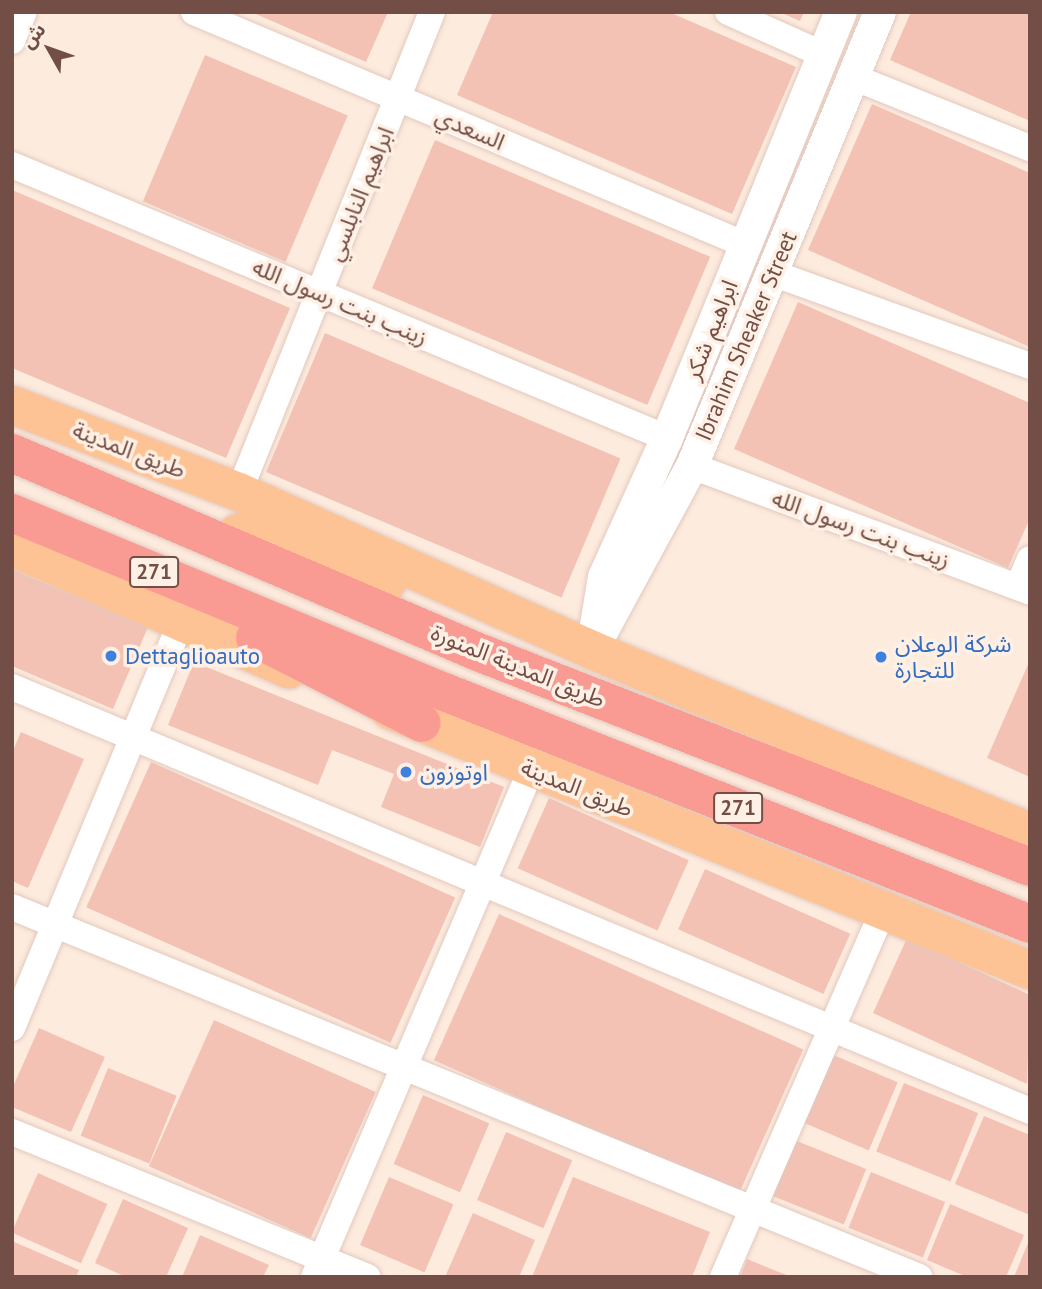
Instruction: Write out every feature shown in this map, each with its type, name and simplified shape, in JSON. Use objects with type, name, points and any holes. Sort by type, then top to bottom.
[{"type":"highway","name":"طريق المدينة المنورة","points":[[12,453],[478,652],[1030,867]]},
{"type":"highway","name":"271","points":[[12,515],[447,693],[1030,924]]},
{"type":"highway","points":[[12,515],[422,723]]},
{"type":"main road","name":"طريق المدينة","points":[[12,405],[239,492],[592,650],[1030,832]]},
{"type":"main road","name":"طريق المدينة","points":[[80,481],[592,650]]},
{"type":"main road","name":"طريق المدينة","points":[[12,547],[180,625],[531,770],[884,909],[1030,970]]},
{"type":"street","points":[[12,41],[24,12]]},
{"type":"street","name":"السعدي","points":[[194,12],[746,245]]},
{"type":"street","name":"ابراهيم النابلسي","points":[[239,492],[432,12]]},
{"type":"street","points":[[727,12],[824,55]]},
{"type":"street","name":"ابراهيم شكر","points":[[592,650],[604,577],[667,438],[841,12]]},
{"type":"street","name":"Ibrahim Sheaker Street","points":[[592,650],[692,467],[880,12]]},
{"type":"street","points":[[853,77],[1030,148]]},
{"type":"street","points":[[781,159],[815,170]]},
{"type":"street","name":"زينب بنت رسول الله","points":[[12,165],[667,438]]},
{"type":"street","points":[[772,272],[1030,366]]},
{"type":"street","name":"زينب بنت رسول الله","points":[[692,467],[1024,589]]},
{"type":"street","points":[[1024,589],[1030,559]]},
{"type":"street","points":[[12,1028],[131,736],[180,625]]},
{"type":"street","points":[[12,687],[1030,1111]]},
{"type":"street","points":[[319,1267],[531,770]]},
{"type":"street","points":[[12,907],[919,1277]]},
{"type":"street","points":[[723,1277],[829,1027],[884,909]]},
{"type":"street","points":[[12,1132],[319,1267],[368,1277]]},
{"type":"building","points":[[251,12],[388,12],[366,62]]},
{"type":"building","points":[[493,12],[669,12],[796,67],[732,214],[457,95]]},
{"type":"building","points":[[779,12],[804,12],[800,21]]},
{"type":"building","points":[[911,12],[1030,12],[1030,121],[890,60]]},
{"type":"building","points":[[205,55],[348,116],[286,262],[143,201]]},
{"type":"building","points":[[872,104],[1030,173],[1030,347],[808,250]]},
{"type":"building","points":[[435,140],[710,257],[647,405],[372,288]]},
{"type":"building","points":[[12,190],[290,308],[226,458],[12,368]]},
{"type":"building","points":[[798,302],[1030,403],[1030,518],[1008,568],[734,449]]},
{"type":"building","points":[[325,333],[620,458],[561,597],[266,472]]},
{"type":"building","points":[[12,569],[148,627],[113,709],[12,666]]},
{"type":"building","points":[[1030,660],[1030,777],[987,758]]},
{"type":"building","points":[[194,662],[504,787],[480,847],[381,807],[394,774],[332,750],[318,785],[168,725]]},
{"type":"building","points":[[21,732],[84,759],[28,888],[12,881],[12,753]]},
{"type":"building","points":[[151,762],[455,897],[391,1043],[86,907]]},
{"type":"building","points":[[549,798],[689,860],[657,931],[518,868]]},
{"type":"building","points":[[705,869],[850,934],[823,994],[678,929]]},
{"type":"building","points":[[499,914],[803,1049],[738,1196],[434,1060]]},
{"type":"building","points":[[907,938],[1030,995],[1027,1084],[873,1013]]},
{"type":"building","points":[[214,1020],[376,1092],[311,1238],[149,1166]]},
{"type":"building","points":[[39,1028],[105,1057],[71,1132],[12,1107],[12,1089]]},
{"type":"building","points":[[824,1051],[898,1082],[869,1150],[795,1119]]},
{"type":"building","points":[[108,1068],[177,1096],[149,1163],[81,1136]]},
{"type":"building","points":[[904,1083],[978,1113],[950,1182],[876,1152]]},
{"type":"building","points":[[423,1095],[489,1123],[460,1192],[394,1164]]},
{"type":"building","points":[[984,1116],[1030,1135],[1030,1215],[955,1184]]},
{"type":"building","points":[[506,1132],[572,1160],[543,1228],[477,1200]]},
{"type":"building","points":[[792,1139],[866,1169],[844,1225],[770,1195]]},
{"type":"building","points":[[871,1172],[945,1202],[923,1258],[849,1228]]},
{"type":"building","points":[[38,1173],[107,1204],[81,1263],[12,1233]]},
{"type":"building","points":[[389,1177],[453,1204],[425,1272],[360,1245]]},
{"type":"building","points":[[573,1177],[710,1232],[692,1277],[532,1277]]},
{"type":"building","points":[[123,1199],[188,1228],[166,1277],[126,1277],[95,1263]]},
{"type":"building","points":[[950,1204],[1024,1235],[1006,1277],[967,1277],[927,1260]]},
{"type":"building","points":[[473,1213],[535,1240],[519,1277],[445,1277]]},
{"type":"building","points":[[200,1235],[269,1265],[263,1277],[182,1277]]},
{"type":"building","points":[[1030,1238],[1030,1277],[1014,1277]]},
{"type":"building","points":[[12,1241],[79,1270],[76,1277],[12,1277]]},
{"type":"building","points":[[747,1259],[791,1277],[740,1277]]},
{"type":"place","name":"Dettaglioauto","points":[[111,656]]},
{"type":"place","name":"شركة الوعلان للتجارة","points":[[881,657]]},
{"type":"place","name":"اوتوزون","points":[[406,772]]}]
